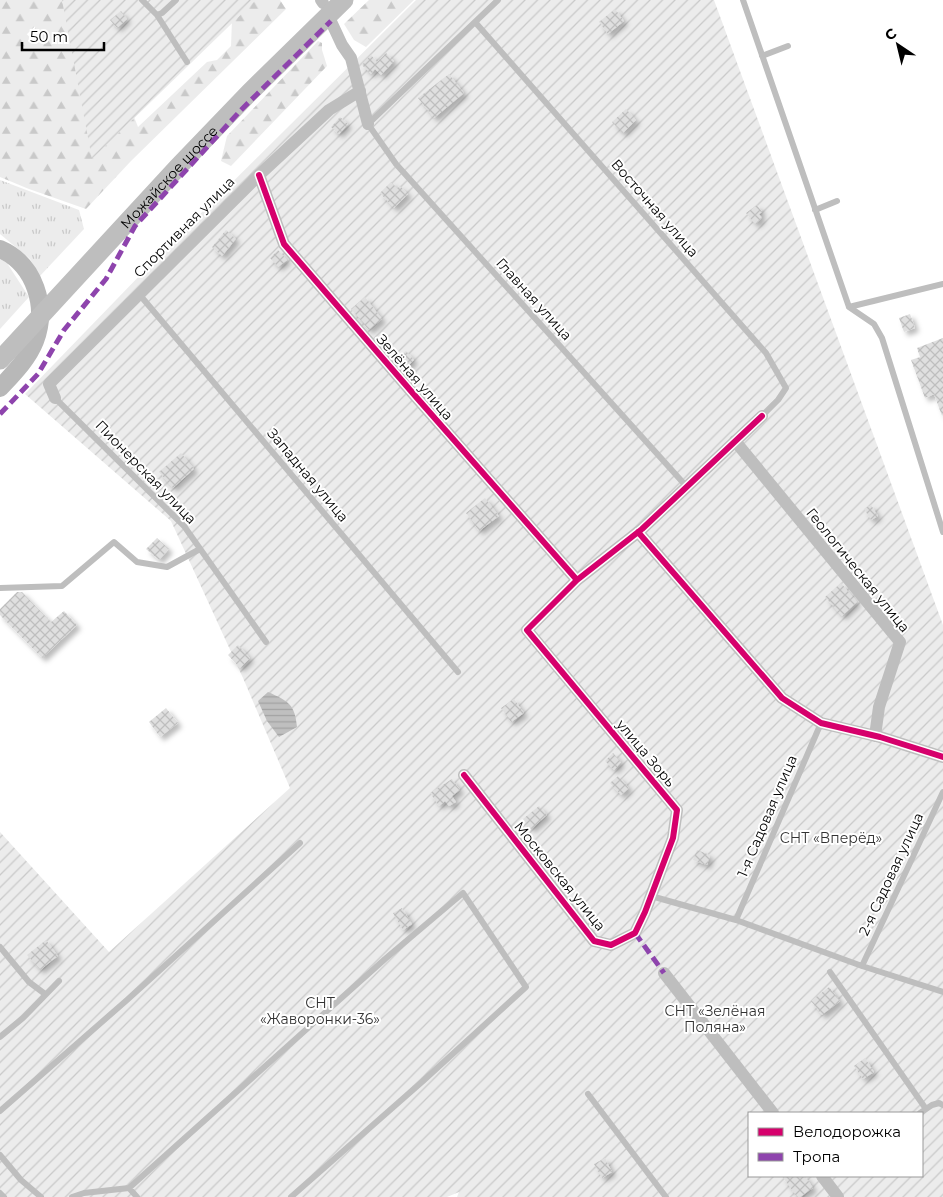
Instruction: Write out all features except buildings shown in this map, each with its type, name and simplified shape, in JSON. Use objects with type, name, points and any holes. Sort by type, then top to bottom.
[{"type":"main road","name":"Можайское шоссе","points":[[0,342],[168,159],[243,81],[325,4],[344,0]]},
{"type":"main road","name":"Можайское шоссе","points":[[0,360],[184,160],[249,93],[325,4]]},
{"type":"main road","points":[[0,249],[16,258],[25,268],[34,282],[41,310],[40,326],[34,342],[25,359],[0,388]]},
{"type":"street","points":[[325,4],[342,45],[351,58],[368,124]]},
{"type":"street","name":"Спортивная улица","points":[[55,398],[49,384],[259,174],[328,110],[360,90]]},
{"type":"street","name":"Зелёная улица","points":[[259,174],[284,244],[577,580]]},
{"type":"street","points":[[577,580],[638,532],[762,416]]},
{"type":"street","name":"Геологическая улица","points":[[735,441],[900,642],[879,707],[875,736]]},
{"type":"street","points":[[638,532],[782,698],[821,723],[875,736],[943,757]]},
{"type":"street","name":"улица Зорь","points":[[577,580],[527,630],[677,810],[673,838],[645,912]]},
{"type":"street","name":"Московская улица","points":[[464,775],[594,941],[611,945],[635,932],[645,912]]},
{"type":"street","points":[[664,973],[772,1112]]},
{"type":"street","points":[[823,1177],[838,1197]]},
{"type":"lane","points":[[142,0],[156,14],[187,62]]},
{"type":"lane","points":[[156,14],[162,13],[176,0]]},
{"type":"lane","points":[[368,124],[498,0]]},
{"type":"lane","points":[[743,0],[849,307],[874,324],[882,338],[943,532]]},
{"type":"lane","name":"Восточная улица","points":[[475,22],[766,353],[786,388],[778,400],[762,416]]},
{"type":"lane","points":[[762,56],[788,46]]},
{"type":"lane","name":"Главная улица","points":[[368,124],[396,164],[687,487]]},
{"type":"lane","points":[[815,210],[837,201]]},
{"type":"lane","points":[[849,307],[943,284]]},
{"type":"lane","name":"Западная улица","points":[[139,294],[458,672]]},
{"type":"lane","name":"Пионерская улица","points":[[55,398],[184,526],[266,642]]},
{"type":"lane","points":[[0,588],[62,586],[114,542],[137,562],[168,567],[200,549]]},
{"type":"lane","name":"1-я Садовая улица","points":[[736,920],[821,723]]},
{"type":"lane","name":"2-я Садовая улица","points":[[862,966],[943,792]]},
{"type":"lane","points":[[0,1111],[300,844]]},
{"type":"lane","points":[[72,1197],[84,1193],[129,1188],[385,959],[463,893],[526,987],[291,1197]]},
{"type":"lane","points":[[651,896],[736,920],[862,966],[943,992]]},
{"type":"lane","points":[[0,947],[29,982],[45,994]]},
{"type":"lane","points":[[830,972],[923,1111],[932,1105],[939,1103],[943,1105]]},
{"type":"lane","points":[[0,1037],[23,1018],[59,981]]},
{"type":"lane","points":[[588,1094],[666,1197]]},
{"type":"lane","points":[[0,1155],[22,1180],[41,1197]]},
{"type":"lane","points":[[129,1188],[137,1197]]},
{"type":"lane","points":[[0,1193],[4,1197]]},
{"type":"green space","points":[[0,0],[79,0],[126,96],[138,127],[207,62],[217,60],[231,46],[232,20],[250,0],[280,0],[286,9],[131,161],[86,209],[0,177]]},
{"type":"green space","points":[[62,0],[256,0],[92,159]]},
{"type":"green space","points":[[369,0],[414,0],[366,47],[354,40],[344,24]]},
{"type":"green space","points":[[416,0],[714,0],[943,625],[943,1197],[457,1197],[459,1192],[447,1197],[0,1197],[0,832],[109,952],[290,788],[243,678],[171,521],[25,394],[177,237]]},
{"type":"green space","points":[[318,41],[322,43],[327,66],[231,166],[221,161],[227,136]]},
{"type":"green space","points":[[0,180],[79,210],[84,229],[39,277],[30,259],[0,234]]},
{"type":"green space","points":[[0,259],[7,263],[29,297],[0,329]]},
{"type":"shaded area","points":[[268,692],[289,704],[296,719],[297,727],[279,737],[267,721],[258,701]]},
{"type":"marked path","points":[[0,414],[38,374],[64,330],[106,279],[135,226],[241,110],[331,21]]},
{"type":"marked path","points":[[635,933],[664,973]]},
{"type":"cycle path","points":[[259,175],[284,244],[577,580]]},
{"type":"cycle path","points":[[464,775],[594,941],[611,945],[635,933],[673,838],[677,810],[527,630],[577,580],[642,529],[762,416]]},
{"type":"cycle path","points":[[638,532],[782,698],[821,723],[880,737],[943,757]]},
{"type":"park label","name":"СНТ «Вперёд»","points":[[831,838]]},
{"type":"park label","name":"СНТ «Жаворонки-36»","points":[[320,1012]]},
{"type":"park label","name":"СНТ «Зелёная Поляна»","points":[[715,1020]]}]
